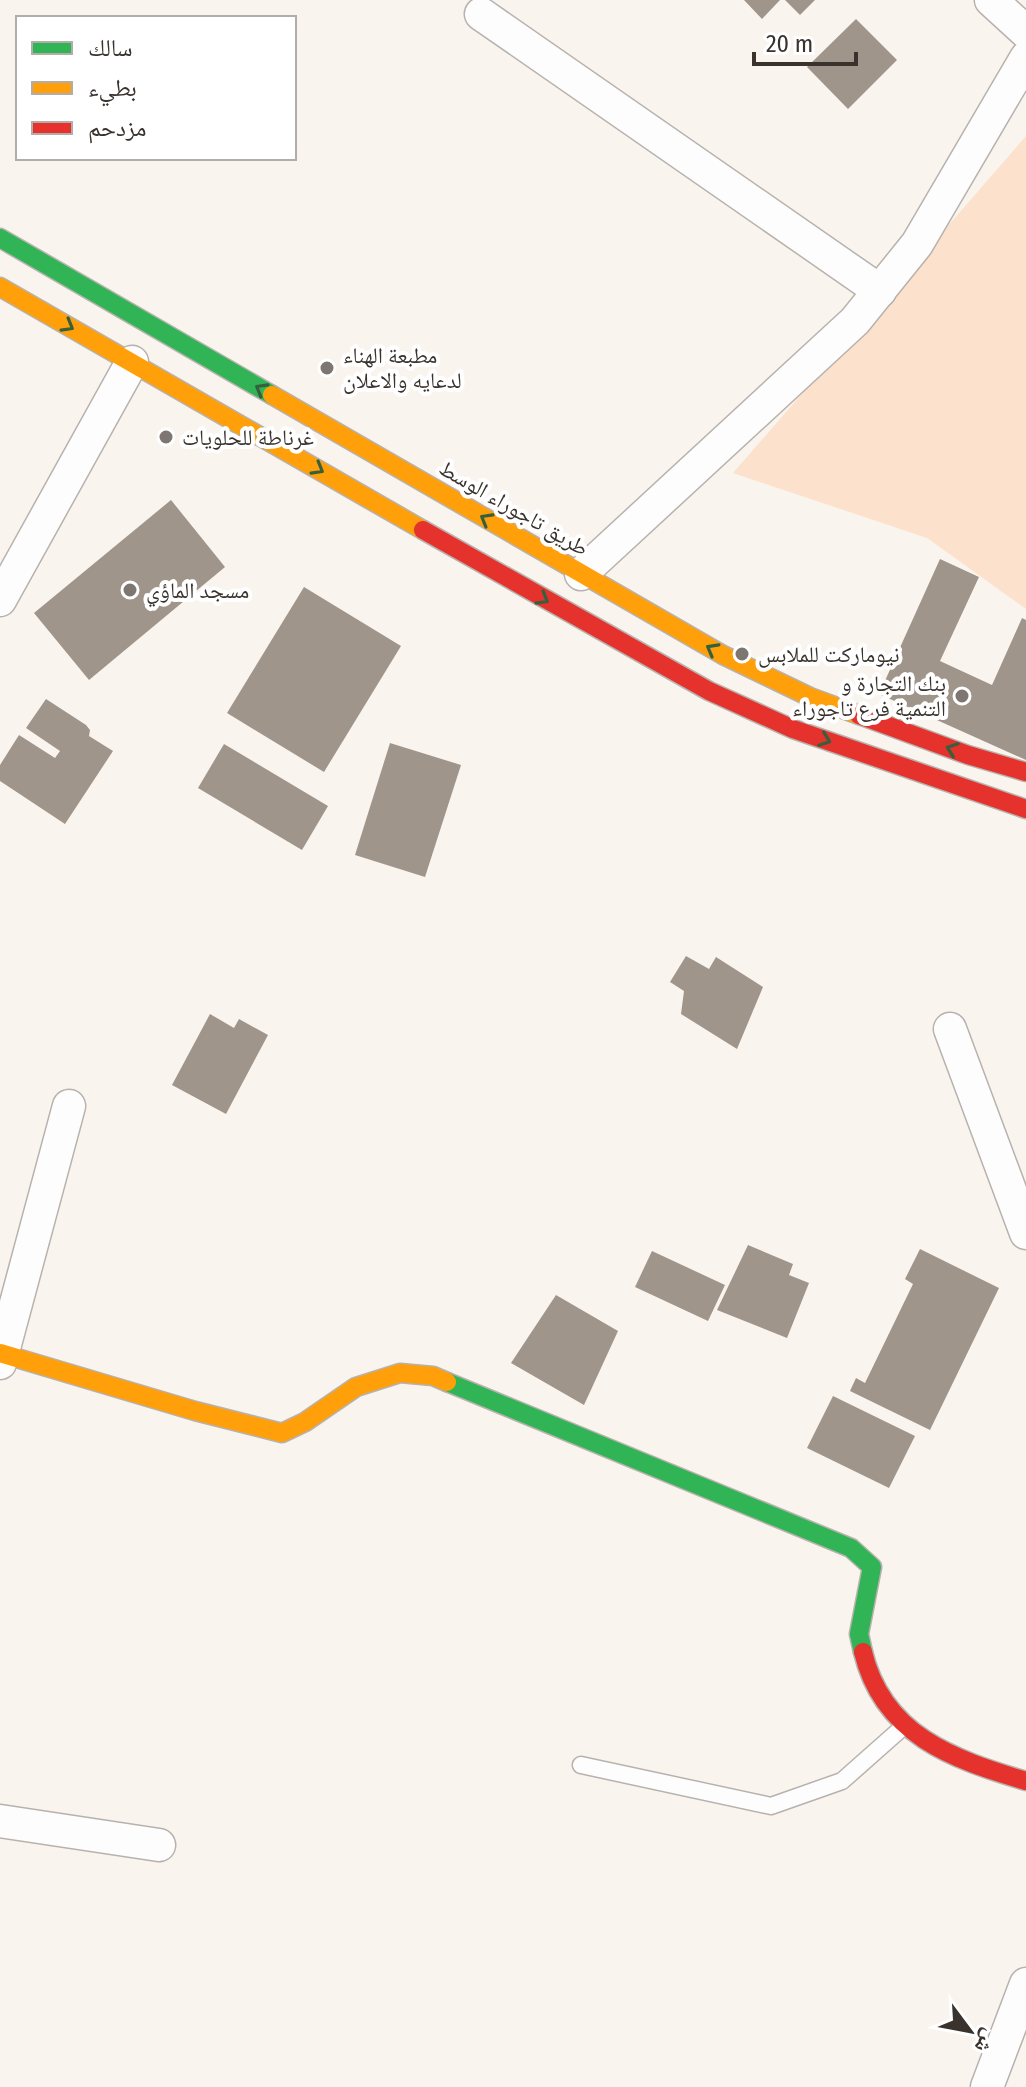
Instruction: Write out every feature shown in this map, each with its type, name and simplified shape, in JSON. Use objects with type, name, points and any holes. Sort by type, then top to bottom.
[{"type":"main road","name":"طريق تاجوراء الوسط","points":[[0,238],[430,510],[572,616],[709,691],[793,729],[1026,809]]},
{"type":"main road","name":"طريق تاجوراء الوسط","points":[[0,287],[132,362],[430,510],[581,574],[723,655],[810,697],[968,755],[1026,772]]},
{"type":"main road","points":[[1,1356],[282,1433],[305,1422],[356,1387],[400,1373],[433,1376],[771,1513],[851,1548],[872,1567],[859,1634],[869,1676],[904,1726],[929,1744],[972,1765],[1026,1781]]},
{"type":"street","points":[[991,0],[1026,32]]},
{"type":"street","points":[[481,14],[880,291]]},
{"type":"street","points":[[581,574],[855,321],[917,244],[1026,58]]},
{"type":"street","points":[[1,598],[132,362]]},
{"type":"street","points":[[950,1029],[1026,1233]]},
{"type":"street","points":[[1,1356],[69,1106]]},
{"type":"street","points":[[0,1821],[159,1845]]},
{"type":"street","points":[[987,2087],[1026,1984]]},
{"type":"lane","points":[[581,1765],[771,1806],[842,1781],[904,1726]]},
{"type":"shaded area","points":[[1026,136],[1026,609],[927,538],[733,473]]},
{"type":"building","points":[[744,0],[780,0],[762,19]]},
{"type":"building","points":[[785,0],[815,0],[800,15]]},
{"type":"building","points":[[856,19],[897,60],[848,109],[807,67]]},
{"type":"building","name":"مسجد الماؤي","points":[[171,500],[225,567],[89,680],[34,613]]},
{"type":"building","points":[[940,559],[979,577],[940,661],[992,685],[1022,618],[1026,620],[1026,760],[879,694]]},
{"type":"building","points":[[304,587],[401,646],[324,772],[227,713]]},
{"type":"building","points":[[46,699],[86,725],[90,730],[89,736],[113,751],[65,824],[0,781],[0,765],[19,735],[55,758],[60,751],[26,728]]},
{"type":"building","points":[[390,743],[461,765],[425,877],[355,855]]},
{"type":"building","points":[[224,744],[328,806],[302,850],[198,788]]},
{"type":"building","points":[[686,956],[709,969],[716,957],[763,987],[737,1049],[681,1014],[684,991],[670,982]]},
{"type":"building","points":[[210,1014],[234,1028],[239,1019],[268,1035],[226,1114],[172,1085]]},
{"type":"building","points":[[748,1245],[793,1264],[789,1275],[809,1283],[787,1338],[717,1310]]},
{"type":"building","points":[[920,1249],[999,1288],[930,1430],[850,1391],[856,1378],[865,1383],[913,1284],[905,1279]]},
{"type":"building","points":[[652,1251],[725,1285],[708,1321],[635,1287]]},
{"type":"building","points":[[556,1295],[618,1331],[584,1405],[511,1363]]},
{"type":"building","points":[[833,1396],[915,1436],[889,1488],[807,1448]]},
{"type":"traffic: fast","points":[[0,238],[272,395]]},
{"type":"traffic: fast","points":[[447,1382],[851,1548],[872,1567],[859,1634],[863,1652]]},
{"type":"traffic: slow","points":[[0,287],[423,530]]},
{"type":"traffic: slow","points":[[272,395],[723,655],[810,697],[859,715]]},
{"type":"traffic: slow","points":[[0,1353],[195,1411],[282,1433],[305,1422],[356,1387],[400,1373],[433,1376],[447,1382]]},
{"type":"traffic: jam","points":[[423,530],[709,691],[793,729],[1026,809]]},
{"type":"traffic: jam","points":[[859,715],[968,755],[1026,772]]},
{"type":"traffic: jam","points":[[863,1652],[886,1704],[924,1739],[972,1763],[1026,1781]]},
{"type":"place","name":"مطبعة الهناء لدعايه والاعلان","points":[[327,368]]},
{"type":"place","name":"غرناطة للحلويات","points":[[166,437]]},
{"type":"place","name":"مسجد الماؤي","points":[[130,590]]},
{"type":"place","name":"نيوماركت للملابس","points":[[742,654]]},
{"type":"place","name":"بنك التجارة و التنمية فرع تاجوراء","points":[[962,696]]}]
